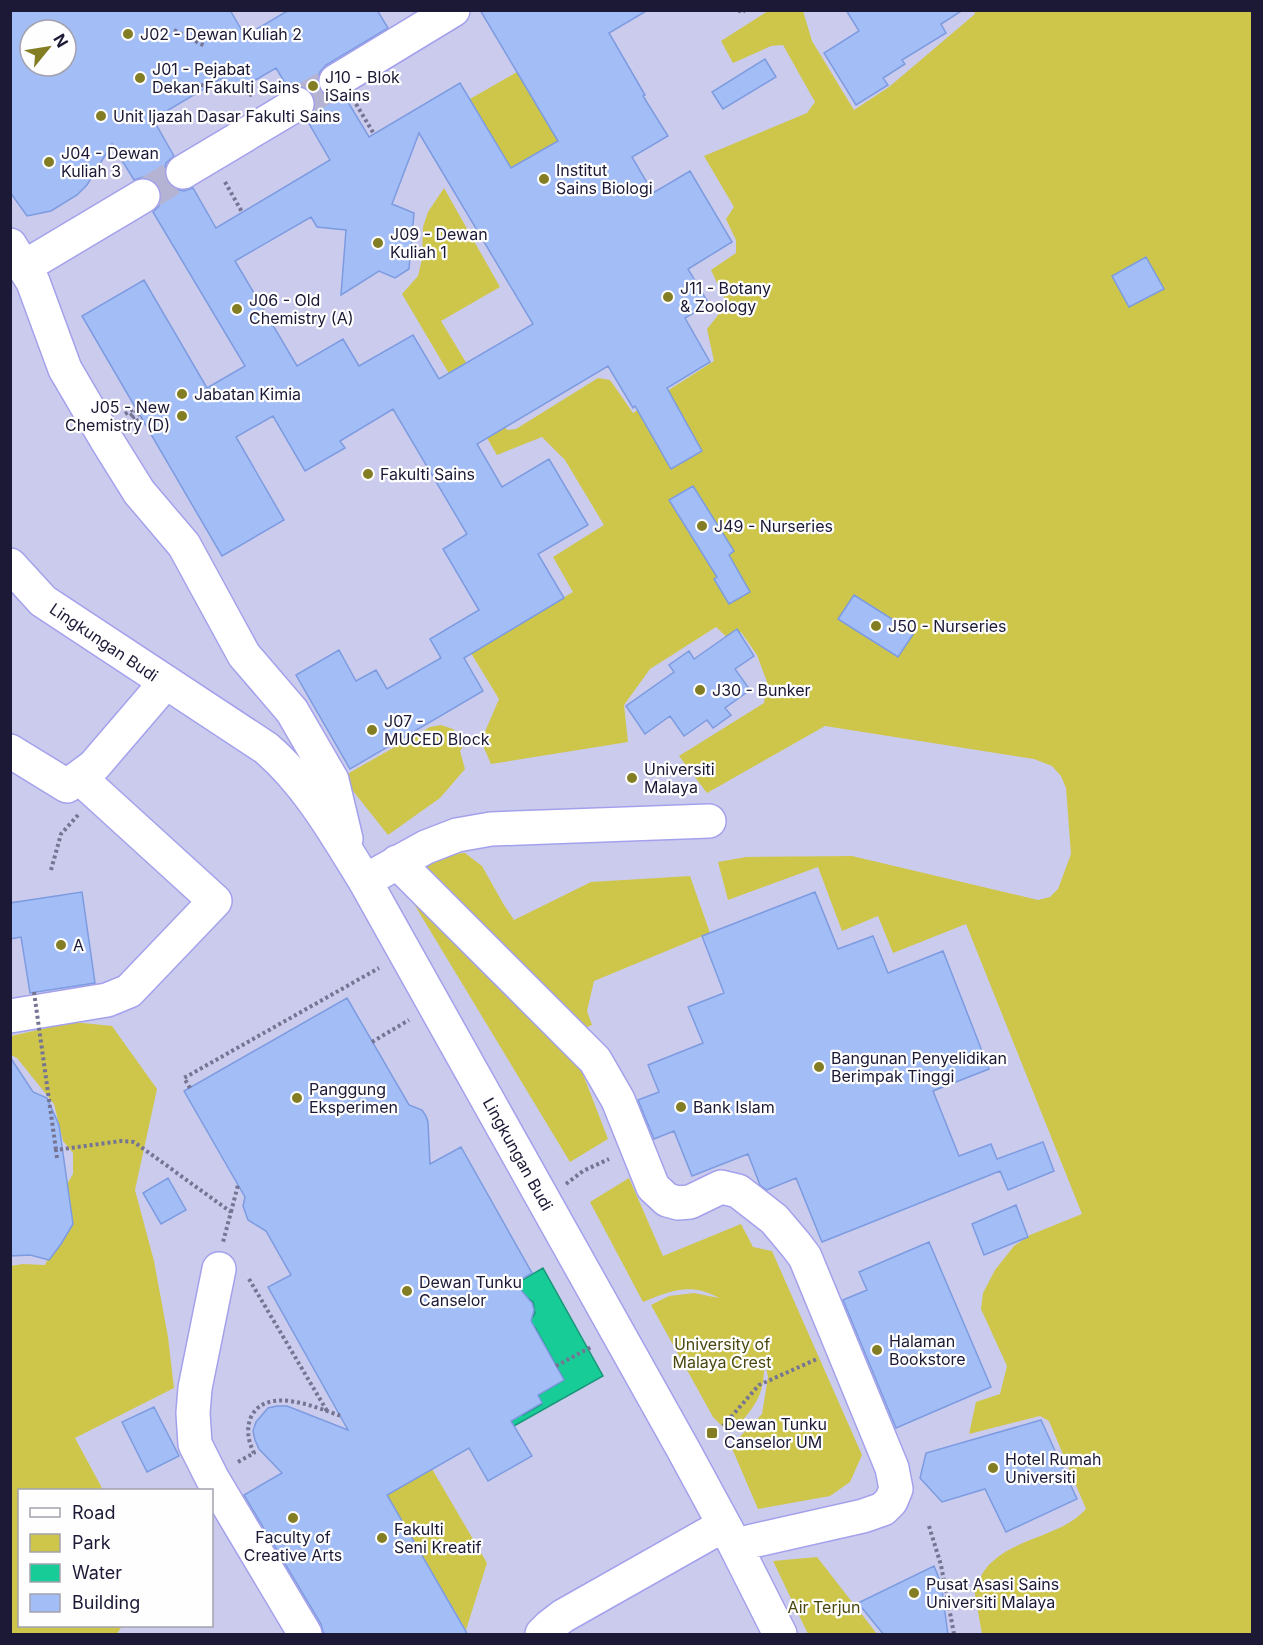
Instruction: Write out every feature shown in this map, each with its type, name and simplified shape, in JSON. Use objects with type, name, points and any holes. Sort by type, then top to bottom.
[{"type":"street","points":[[344,89],[453,10]]},
{"type":"street","points":[[183,172],[297,104]]},
{"type":"street","points":[[143,196],[17,256],[33,282],[65,369],[106,439],[139,492],[184,545],[244,655],[292,711],[332,780],[357,869],[397,862],[426,847],[457,836],[491,829],[709,821]]},
{"type":"street","name":"Lingkungan Budi","points":[[10,565],[43,601]]},
{"type":"street","name":"Lingkungan Budi","points":[[10,589],[43,601],[266,748],[283,763],[309,793],[357,869],[544,1200],[730,1535],[780,1635]]},
{"type":"street","points":[[10,751],[67,786],[94,766],[166,682]]},
{"type":"street","points":[[10,1016],[107,1000],[129,991],[215,901],[80,778]]},
{"type":"street","points":[[397,862],[595,1060],[618,1100],[635,1146],[654,1187],[667,1200],[678,1203],[690,1202],[721,1187],[738,1191],[774,1219],[805,1257],[892,1468],[896,1488],[891,1500],[883,1509],[863,1516],[730,1535],[562,1616],[542,1635]]},
{"type":"street","points":[[232,1265],[195,1388],[193,1413],[195,1444],[212,1478],[305,1635]]},
{"type":"path","points":[[740,10],[741,13],[745,10]]},
{"type":"path","points":[[174,30],[205,46]]},
{"type":"path","points":[[201,85],[232,91]]},
{"type":"path","points":[[344,89],[374,134]]},
{"type":"path","points":[[125,415],[134,409],[136,412],[130,416],[132,418],[140,416],[130,424]]},
{"type":"path","points":[[51,870],[61,834]]},
{"type":"path","points":[[190,1088],[184,1078],[379,968]]},
{"type":"path","points":[[34,992],[57,1158]]},
{"type":"path","points":[[372,1042],[409,1020]]},
{"type":"path","points":[[56,1150],[122,1141],[134,1142],[231,1212]]},
{"type":"path","points":[[544,1200],[583,1171],[635,1146]]},
{"type":"path","points":[[238,1185],[224,1237],[232,1265],[327,1411]]},
{"type":"path","points":[[224,1237],[232,1265]]},
{"type":"path","points":[[723,1426],[759,1385],[842,1347]]},
{"type":"path","points":[[556,1366],[589,1348]]},
{"type":"path","points":[[254,1453],[248,1433],[249,1422],[254,1411],[266,1403],[278,1400],[290,1401],[341,1416]]},
{"type":"path","points":[[929,1526],[941,1565],[954,1635]]},
{"type":"shaded area","name":"Universiti Malaya","points":[[11,11],[1252,11],[1252,1634],[11,1634]]},
{"type":"green space","points":[[768,11],[803,11],[812,41],[854,110],[889,87],[975,14],[974,11],[1252,11],[1252,1634],[982,1634],[974,1589],[987,1568],[1014,1547],[1065,1525],[1086,1509],[1049,1421],[1040,1416],[969,1434],[976,1402],[1000,1394],[1007,1366],[981,1309],[983,1293],[995,1270],[1014,1246],[1030,1235],[1082,1214],[966,924],[893,953],[878,916],[842,931],[818,867],[728,900],[718,862],[746,857],[852,856],[1038,900],[1050,897],[1058,889],[1071,854],[1066,788],[1061,776],[1052,766],[1034,759],[825,726],[707,793],[679,756],[764,703],[767,682],[757,655],[741,632],[729,639],[716,627],[650,669],[624,705],[628,742],[491,764],[481,741],[499,699],[460,635],[496,638],[573,592],[553,557],[604,525],[565,460],[542,437],[497,455],[402,294],[418,276],[422,259],[423,227],[428,212],[444,188],[500,287],[441,321],[507,430],[516,429],[598,378],[610,380],[633,413],[714,361],[707,329],[727,304],[711,270],[736,253],[736,240],[726,219],[734,207],[704,156],[807,113],[815,102],[783,45],[771,46],[733,63],[721,41]]},
{"type":"green space","points":[[517,72],[558,141],[511,168],[470,99]]},
{"type":"green space","points":[[441,725],[453,729],[466,741],[460,751],[465,769],[440,798],[388,835],[342,777],[430,727]]},
{"type":"green space","points":[[465,853],[482,866],[514,920],[591,882],[690,876],[710,933],[594,981],[587,1011],[592,1025],[582,1029],[423,864],[444,854]]},
{"type":"green space","points":[[411,899],[581,1069],[608,1139],[570,1162]]},
{"type":"green space","points":[[73,1022],[112,1026],[157,1089],[135,1190],[154,1261],[168,1337],[174,1388],[75,1438],[102,1489],[18,1489],[18,1627],[121,1627],[117,1634],[11,1634],[10,1266],[45,1265],[55,1243],[67,1184],[73,1174],[73,1153],[63,1141],[54,1104],[17,1058],[11,1055],[11,1036]]},
{"type":"green space","name":"University of Malaya Crest","points":[[629,1178],[663,1256],[741,1224],[753,1247],[772,1251],[862,1455],[850,1482],[830,1496],[758,1509],[731,1446],[762,1414],[768,1377],[765,1363],[759,1397],[746,1417],[729,1433],[713,1417],[651,1305],[669,1296],[694,1293],[719,1298],[709,1293],[690,1289],[672,1292],[643,1302],[590,1202]]},
{"type":"green space","points":[[432,1469],[487,1563],[466,1630],[387,1495]]},
{"type":"green space","name":"Air Terjun","points":[[817,1557],[877,1634],[808,1634],[773,1561]]},
{"type":"water","points":[[543,1268],[603,1376],[514,1426],[506,1413],[518,1407],[523,1415],[542,1404],[538,1395],[564,1380],[535,1327],[529,1323],[535,1313],[533,1302],[512,1286]]},
{"type":"building","points":[[10,10],[230,10],[245,36],[289,10],[377,10],[388,28],[326,65],[317,81],[320,91],[336,100],[345,97],[369,137],[460,83],[511,168],[558,141],[480,10],[648,10],[609,33],[645,95],[643,96],[668,136],[632,157],[653,193],[690,171],[732,242],[688,269],[709,304],[685,318],[710,362],[667,388],[702,451],[671,469],[635,406],[633,408],[608,366],[477,444],[502,487],[549,459],[588,525],[538,554],[564,598],[464,658],[483,691],[350,769],[296,675],[339,650],[356,681],[376,670],[387,689],[441,658],[430,639],[479,610],[443,549],[467,534],[393,409],[340,441],[345,448],[305,471],[273,416],[236,437],[284,520],[222,556],[82,316],[144,280],[207,388],[245,366],[153,212],[159,206],[162,196],[159,186],[152,179],[143,177],[134,180],[112,144],[87,185],[77,195],[51,211],[27,216],[10,192]],"holes":[[[276,68],[288,88],[296,85],[306,87],[313,95],[316,103],[314,113],[307,120],[330,160],[216,228],[193,188],[184,191],[174,189],[167,181],[164,173],[166,163],[174,156],[153,119],[224,77],[233,93]],[[419,133],[533,324],[439,379],[413,335],[359,366],[343,339],[297,366],[235,261],[311,217],[317,227],[346,230],[341,295],[379,271],[395,278],[409,269],[414,213],[392,204]]]},
{"type":"building","points":[[846,10],[963,10],[941,24],[946,33],[902,60],[905,64],[883,78],[888,85],[856,105],[824,53],[859,31]]},
{"type":"building","points":[[765,59],[776,77],[723,109],[712,92]]},
{"type":"building","points":[[1146,257],[1164,289],[1129,307],[1112,276]]},
{"type":"building","name":"J49 - Nurseries","points":[[693,486],[734,551],[729,555],[750,592],[729,604],[714,579],[717,577],[669,500]]},
{"type":"building","name":"J50 - Nurseries","points":[[854,595],[914,633],[898,657],[838,619]]},
{"type":"building","name":"J30 - Bunker","points":[[737,629],[754,656],[735,669],[750,690],[725,708],[731,715],[713,728],[707,720],[684,736],[670,716],[645,734],[626,706],[674,672],[669,665],[689,651],[694,659]]},
{"type":"building","name":"A","points":[[82,892],[95,983],[30,993],[21,937],[10,939],[10,903]]},
{"type":"building","name":"Bangunan Penyelidikan Berimpak Tinggi","points":[[815,892],[838,949],[873,936],[888,973],[943,951],[989,1069],[933,1091],[959,1156],[991,1144],[997,1159],[1043,1142],[1054,1171],[1008,1190],[1000,1171],[822,1242],[796,1178],[767,1190],[760,1185],[748,1154],[692,1176],[674,1131],[654,1139],[638,1100],[659,1092],[648,1065],[703,1043],[688,1007],[724,993],[702,936]]},
{"type":"building","points":[[347,998],[409,1105],[422,1110],[426,1116],[430,1164],[461,1147],[532,1273],[515,1283],[532,1303],[534,1310],[531,1321],[564,1380],[538,1395],[542,1403],[511,1421],[532,1456],[488,1481],[469,1448],[387,1495],[468,1635],[324,1635],[321,1624],[244,1495],[282,1473],[259,1449],[253,1431],[256,1422],[268,1408],[287,1406],[348,1430],[268,1287],[291,1275],[266,1231],[248,1220],[243,1206],[245,1197],[184,1091]]},
{"type":"building","points":[[10,1057],[33,1092],[47,1098],[59,1125],[73,1224],[49,1260],[30,1255],[10,1256]]},
{"type":"building","points":[[168,1178],[186,1210],[161,1224],[143,1193]]},
{"type":"building","points":[[1016,1205],[1028,1237],[984,1255],[972,1224]]},
{"type":"building","points":[[929,1242],[991,1387],[896,1428],[843,1300],[867,1290],[859,1272]]},
{"type":"building","points":[[154,1407],[179,1456],[147,1472],[122,1422]]},
{"type":"building","name":"Hotel Rumah Universiti","points":[[1041,1420],[1077,1499],[1006,1532],[985,1489],[942,1502],[920,1478],[926,1453]]},
{"type":"building","points":[[934,1566],[941,1583],[948,1635],[884,1635],[858,1603]]},
{"type":"tunnel","points":[[297,104],[336,81]]},
{"type":"tunnel","points":[[143,196],[183,172]]},
{"type":"place","name":"J02 - Dewan Kuliah 2","points":[[128,34]]},
{"type":"place","name":"J01 - Pejabat Dekan Fakulti Sains","points":[[140,78]]},
{"type":"place","name":"J10 - Blok iSains","points":[[313,86]]},
{"type":"place","name":"Unit Ijazah Dasar Fakulti Sains","points":[[101,116]]},
{"type":"place","name":"J04 - Dewan Kuliah 3","points":[[49,162]]},
{"type":"place","name":"Institut Sains Biologi","points":[[544,179]]},
{"type":"place","name":"J09 - Dewan Kuliah 1","points":[[378,243]]},
{"type":"place","name":"J11 - Botany & Zoology","points":[[668,297]]},
{"type":"place","name":"J06 - Old Chemistry (A)","points":[[237,309]]},
{"type":"place","name":"Jabatan Kimia","points":[[182,394]]},
{"type":"place","name":"J05 - New Chemistry (D)","points":[[182,416]]},
{"type":"place","name":"Fakulti Sains","points":[[368,474]]},
{"type":"place","name":"J49 - Nurseries","points":[[702,526]]},
{"type":"place","name":"J50 - Nurseries","points":[[876,626]]},
{"type":"place","name":"J30 - Bunker","points":[[700,690]]},
{"type":"place","name":"J07 - MUCED Block","points":[[372,730]]},
{"type":"place","name":"Universiti Malaya","points":[[632,778]]},
{"type":"place","name":"A","points":[[61,945]]},
{"type":"place","name":"Bangunan Penyelidikan Berimpak Tinggi","points":[[819,1067]]},
{"type":"place","name":"Panggung Eksperimen","points":[[297,1098]]},
{"type":"place","name":"Bank Islam","points":[[681,1107]]},
{"type":"place","name":"Dewan Tunku Canselor","points":[[407,1291]]},
{"type":"place","name":"Halaman Bookstore","points":[[877,1350]]},
{"type":"place","name":"Dewan Tunku Canselor UM","points":[[712,1433]]},
{"type":"place","name":"Hotel Rumah Universiti","points":[[993,1468]]},
{"type":"place","name":"Faculty of Creative Arts","points":[[293,1518]]},
{"type":"place","name":"Fakulti Seni Kreatif","points":[[382,1538]]},
{"type":"place","name":"Pusat Asasi Sains Universiti Malaya","points":[[914,1593]]}]
